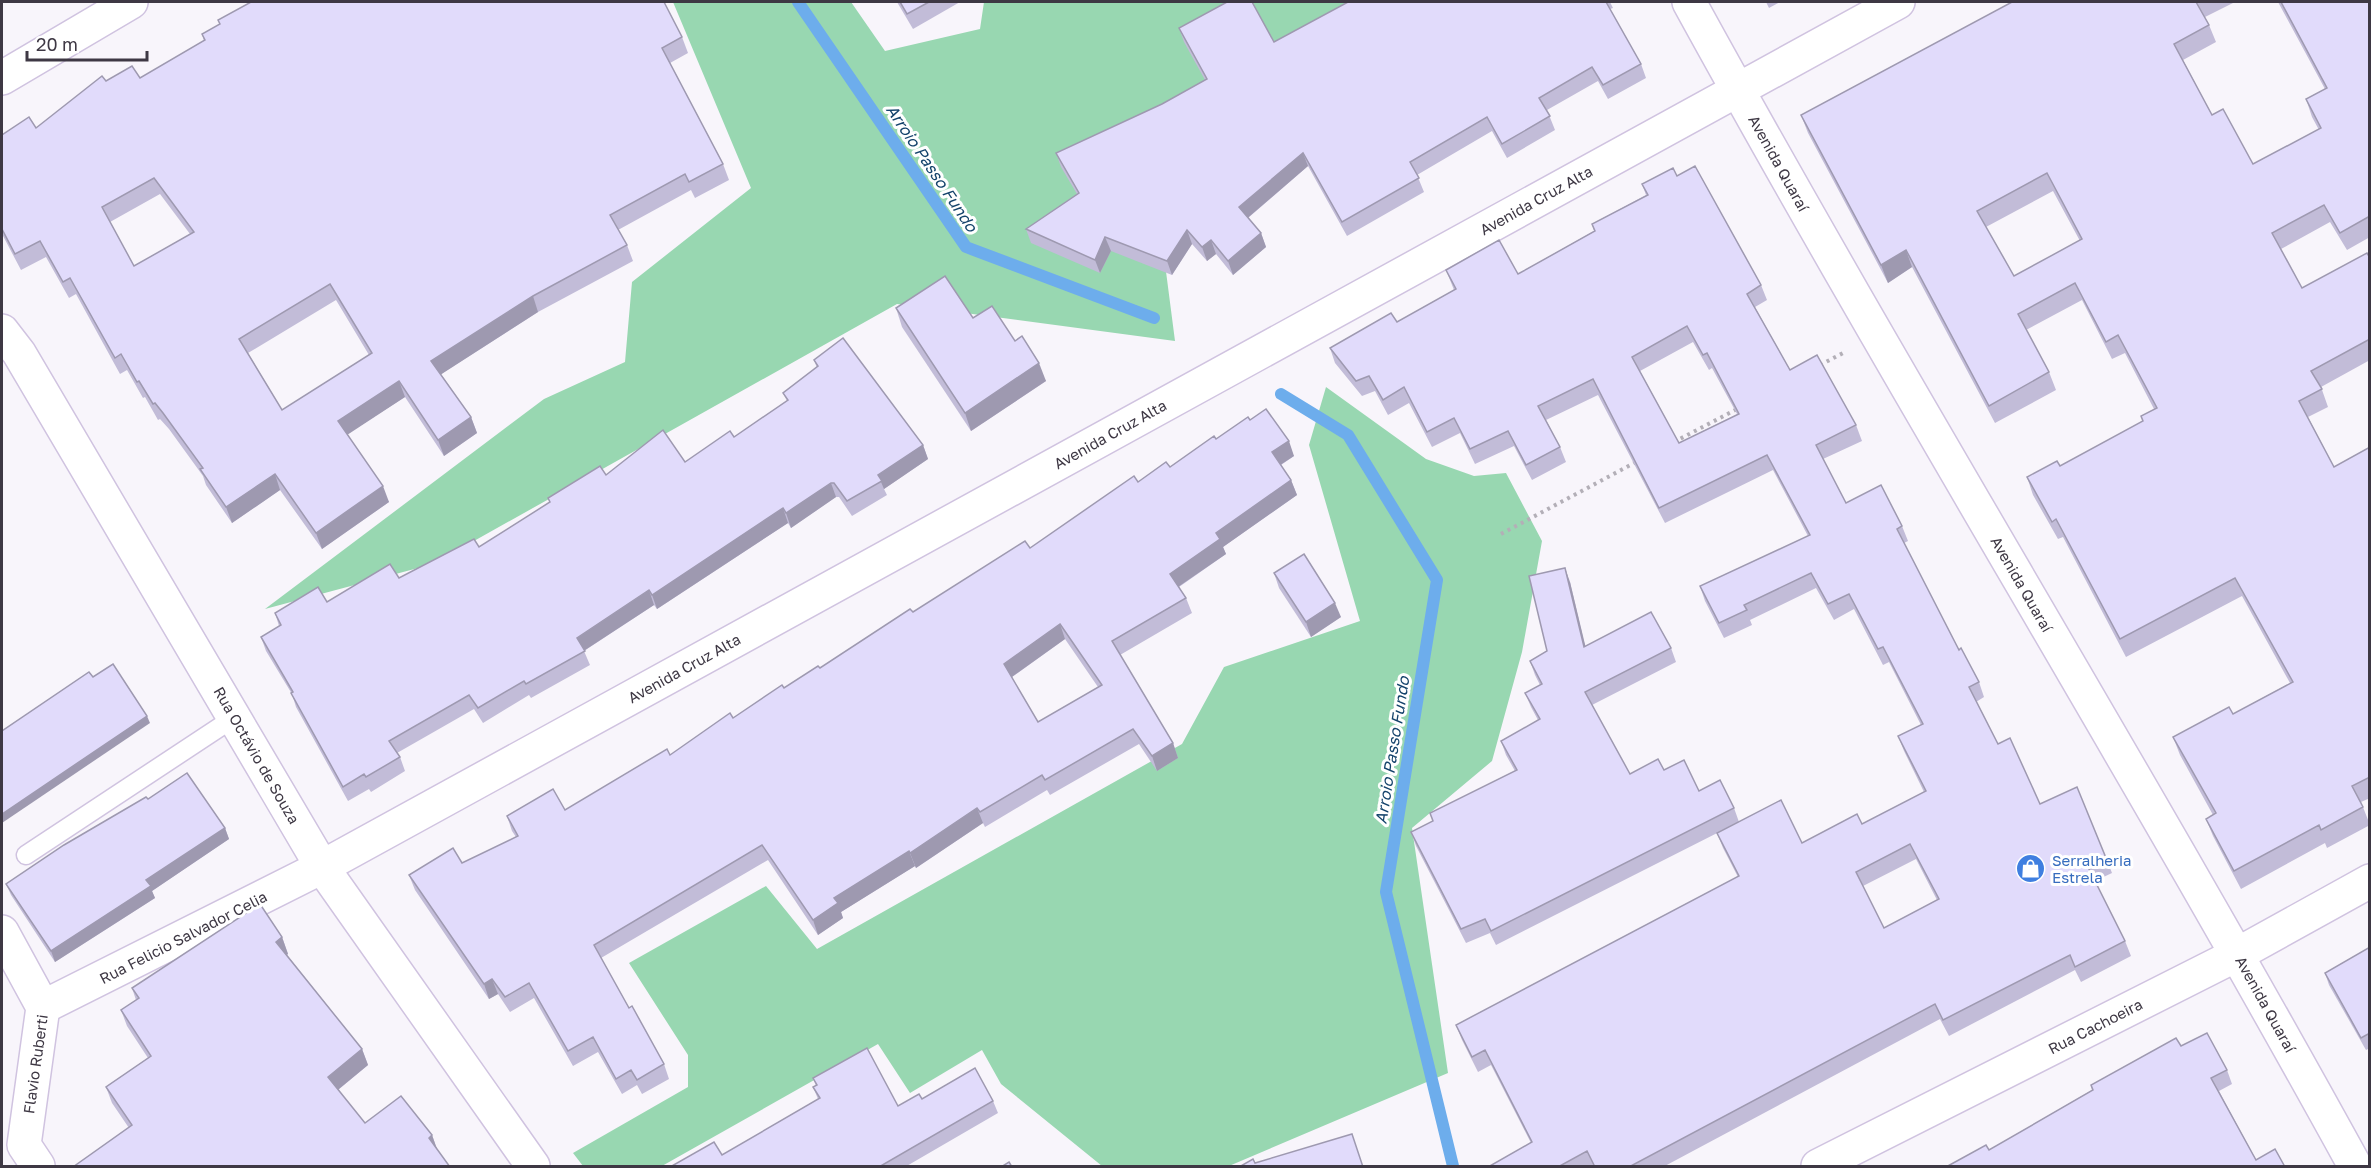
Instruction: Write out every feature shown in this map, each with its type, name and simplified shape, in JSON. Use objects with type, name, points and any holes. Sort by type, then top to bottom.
[{"type":"street","points":[[2,78],[131,2]]},
{"type":"street","name":"Avenida Quaraí","points":[[1689,2],[1876,335],[2238,954],[2355,1167]]},
{"type":"street","name":"Avenida Cruz Alta","points":[[322,867],[1898,2]]},
{"type":"street","name":"Rua Octávio de Souza","points":[[2,331],[20,353],[322,867],[533,1167]]},
{"type":"street","name":"Rua Felicio Salvador Celia","points":[[43,1007],[322,867]]},
{"type":"street","name":"Rua Cachoeira","points":[[1818,1167],[2238,954],[2370,881]]},
{"type":"street","name":"Flavio Ruberti","points":[[2,932],[43,1007],[21,1152]]},
{"type":"lane","points":[[26,855],[235,717]]},
{"type":"path","points":[[1665,447],[1748,403]]},
{"type":"path","points":[[1501,534],[1645,458]]},
{"type":"green space","points":[[673,2],[851,2],[885,51],[980,29],[984,2],[1389,2],[1150,148],[1175,341],[897,304],[433,564],[265,609],[544,399],[625,362],[632,282],[751,188]]},
{"type":"green space","points":[[1326,387],[1426,459],[1474,476],[1506,473],[1542,541],[1522,652],[1492,761],[1412,828],[1448,1073],[1229,1166],[1102,1166],[1001,1084],[982,1050],[910,1093],[878,1044],[662,1166],[583,1166],[573,1153],[688,1087],[688,1055],[629,963],[766,886],[817,949],[1182,744],[1224,667],[1360,621],[1309,445]]},
{"type":"building","points":[[251,2],[664,2],[682,37],[662,48],[723,164],[689,182],[685,174],[610,215],[627,245],[533,296],[431,361],[471,417],[438,440],[399,381],[338,421],[383,486],[316,533],[275,474],[226,507],[200,469],[203,468],[163,413],[155,403],[153,404],[139,381],[137,382],[121,354],[115,358],[70,278],[63,282],[40,241],[15,254],[2,229],[2,135],[29,117],[36,128],[102,76],[106,81],[132,66],[140,78],[205,40],[202,34],[220,24],[218,20]],"holes":[[[154,178],[194,232],[134,266],[102,207]],[[330,284],[372,353],[282,410],[239,339]]]},
{"type":"building","points":[[900,2],[929,2],[907,14]]},
{"type":"building","points":[[1227,2],[1252,2],[1274,42],[1348,2],[1606,2],[1641,64],[1603,85],[1592,67],[1539,98],[1550,116],[1502,144],[1487,117],[1410,162],[1419,178],[1342,222],[1303,153],[1239,207],[1261,233],[1228,261],[1211,240],[1202,247],[1187,230],[1167,261],[1105,237],[1095,260],[1026,229],[1079,193],[1056,153],[1162,104],[1207,79],[1179,28]]},
{"type":"building","points":[[2012,2],[2196,2],[2209,25],[2174,44],[2212,115],[2223,109],[2253,164],[2321,128],[2306,99],[2327,88],[2281,2],[2370,2],[2370,216],[2340,233],[2324,205],[2272,233],[2302,288],[2367,253],[2370,258],[2370,339],[2311,371],[2322,389],[2299,401],[2334,467],[2370,447],[2370,777],[2352,786],[2363,807],[2321,830],[2319,825],[2234,871],[2206,819],[2216,813],[2173,737],[2229,707],[2233,714],[2293,682],[2235,578],[2120,639],[2056,519],[2052,522],[2027,477],[2057,461],[2060,466],[2143,421],[2141,416],[2157,408],[2118,335],[2106,342],[2075,283],[2018,314],[2049,372],[1989,406],[1906,250],[1881,265],[1801,115]],"holes":[[[2047,173],[2082,239],[2014,276],[1977,211]]]},
{"type":"building","points":[[1695,166],[1761,285],[1747,294],[1790,370],[1817,355],[1856,425],[1816,445],[1846,503],[1881,485],[1902,526],[1897,529],[1959,650],[1961,648],[1979,682],[1969,687],[1998,744],[2010,738],[2040,804],[2077,787],[2106,858],[2088,867],[2125,941],[2075,967],[2070,955],[1943,1020],[1935,1004],[1629,1167],[1595,1167],[1587,1151],[1558,1167],[1488,1167],[1532,1142],[1485,1050],[1472,1057],[1456,1025],[1739,876],[1717,833],[1781,800],[1802,843],[1857,814],[1862,824],[1926,791],[1898,736],[1923,724],[1883,647],[1878,649],[1849,594],[1828,604],[1811,573],[1744,605],[1747,610],[1719,623],[1700,586],[1810,535],[1767,455],[1659,508],[1593,379],[1538,406],[1560,447],[1526,465],[1508,431],[1470,449],[1454,418],[1427,432],[1404,387],[1383,400],[1369,376],[1356,381],[1330,348],[1391,313],[1397,322],[1456,289],[1446,270],[1499,240],[1518,274],[1595,231],[1592,224],[1648,195],[1642,184],[1673,168],[1677,176]],"holes":[[[1687,326],[1703,355],[1707,353],[1739,414],[1679,443],[1632,357]],[[1910,844],[1939,899],[1884,928],[1856,872]]]},
{"type":"building","points":[[945,276],[973,318],[992,306],[1015,341],[1022,336],[1039,363],[965,413],[896,308]]},
{"type":"building","points":[[843,338],[923,445],[878,475],[882,481],[847,501],[834,483],[831,483],[786,513],[783,508],[652,595],[649,590],[577,638],[585,651],[526,684],[524,681],[478,708],[469,695],[389,741],[400,757],[366,777],[364,774],[343,787],[261,637],[281,625],[275,613],[318,587],[327,602],[390,564],[399,578],[474,539],[479,547],[550,502],[548,498],[600,466],[606,475],[663,430],[685,462],[730,431],[734,437],[788,400],[783,393],[818,366],[814,360]]},
{"type":"building","points":[[1266,409],[1289,441],[1272,452],[1291,480],[1216,533],[1220,539],[1170,574],[1186,598],[1112,641],[1173,743],[1152,756],[1133,729],[1045,780],[1042,775],[980,812],[977,808],[910,853],[909,851],[834,898],[838,903],[813,920],[762,845],[594,945],[629,1008],[632,1006],[664,1064],[637,1080],[631,1070],[616,1079],[593,1037],[568,1051],[529,983],[505,997],[492,979],[484,984],[409,875],[453,848],[462,863],[518,836],[507,816],[553,789],[565,810],[667,749],[670,755],[730,713],[733,718],[782,685],[784,688],[818,666],[820,668],[910,609],[913,612],[1025,541],[1030,548],[1134,476],[1138,482],[1166,462],[1170,467],[1214,436],[1216,439],[1248,417],[1250,420]],"holes":[[[1060,624],[1102,685],[1038,722],[1004,664]]]},
{"type":"building","points":[[1304,554],[1335,603],[1306,622],[1274,573]]},
{"type":"building","points":[[1565,568],[1584,647],[1651,612],[1671,648],[1585,692],[1630,774],[1658,759],[1664,770],[1684,760],[1699,791],[1720,780],[1734,808],[1491,931],[1485,919],[1461,929],[1411,832],[1433,821],[1430,813],[1517,770],[1501,741],[1540,719],[1525,693],[1542,684],[1530,661],[1547,651],[1529,576]]},
{"type":"building","points":[[113,664],[147,716],[2,814],[2,731],[89,672],[93,677]]},
{"type":"building","points":[[187,773],[225,828],[146,880],[151,886],[51,951],[6,884],[64,845],[146,797],[148,799]]},
{"type":"building","points":[[260,904],[282,937],[276,942],[362,1049],[328,1077],[365,1123],[401,1096],[432,1135],[429,1138],[450,1167],[73,1167],[132,1125],[106,1087],[151,1056],[121,1010],[139,998],[132,988]]},
{"type":"building","points":[[2370,947],[2370,1033],[2361,1038],[2325,973]]},
{"type":"building","points":[[2207,1033],[2227,1070],[2211,1078],[2256,1160],[2275,1149],[2285,1167],[1946,1167],[1986,1145],[1989,1150],[2093,1090],[2091,1085],[2176,1038],[2181,1046]]},
{"type":"building","points":[[867,1048],[898,1106],[919,1094],[922,1099],[975,1068],[993,1101],[879,1167],[670,1167],[714,1142],[722,1155],[820,1098],[813,1087],[817,1085],[813,1078]]},
{"type":"building","points":[[1352,1134],[1363,1167],[1239,1167],[1253,1159],[1255,1163]]},
{"type":"building","points":[[1009,1162],[1012,1167],[1001,1167]]},
{"type":"waterway","name":"Arroio Passo Fundo","points":[[798,2],[966,247],[1154,318]]},
{"type":"waterway","name":"Arroio Passo Fundo","points":[[1281,394],[1348,435],[1437,580],[1386,892],[1453,1166]]},
{"type":"place","name":"Serralheria Estrela","points":[[2031,869]]}]
